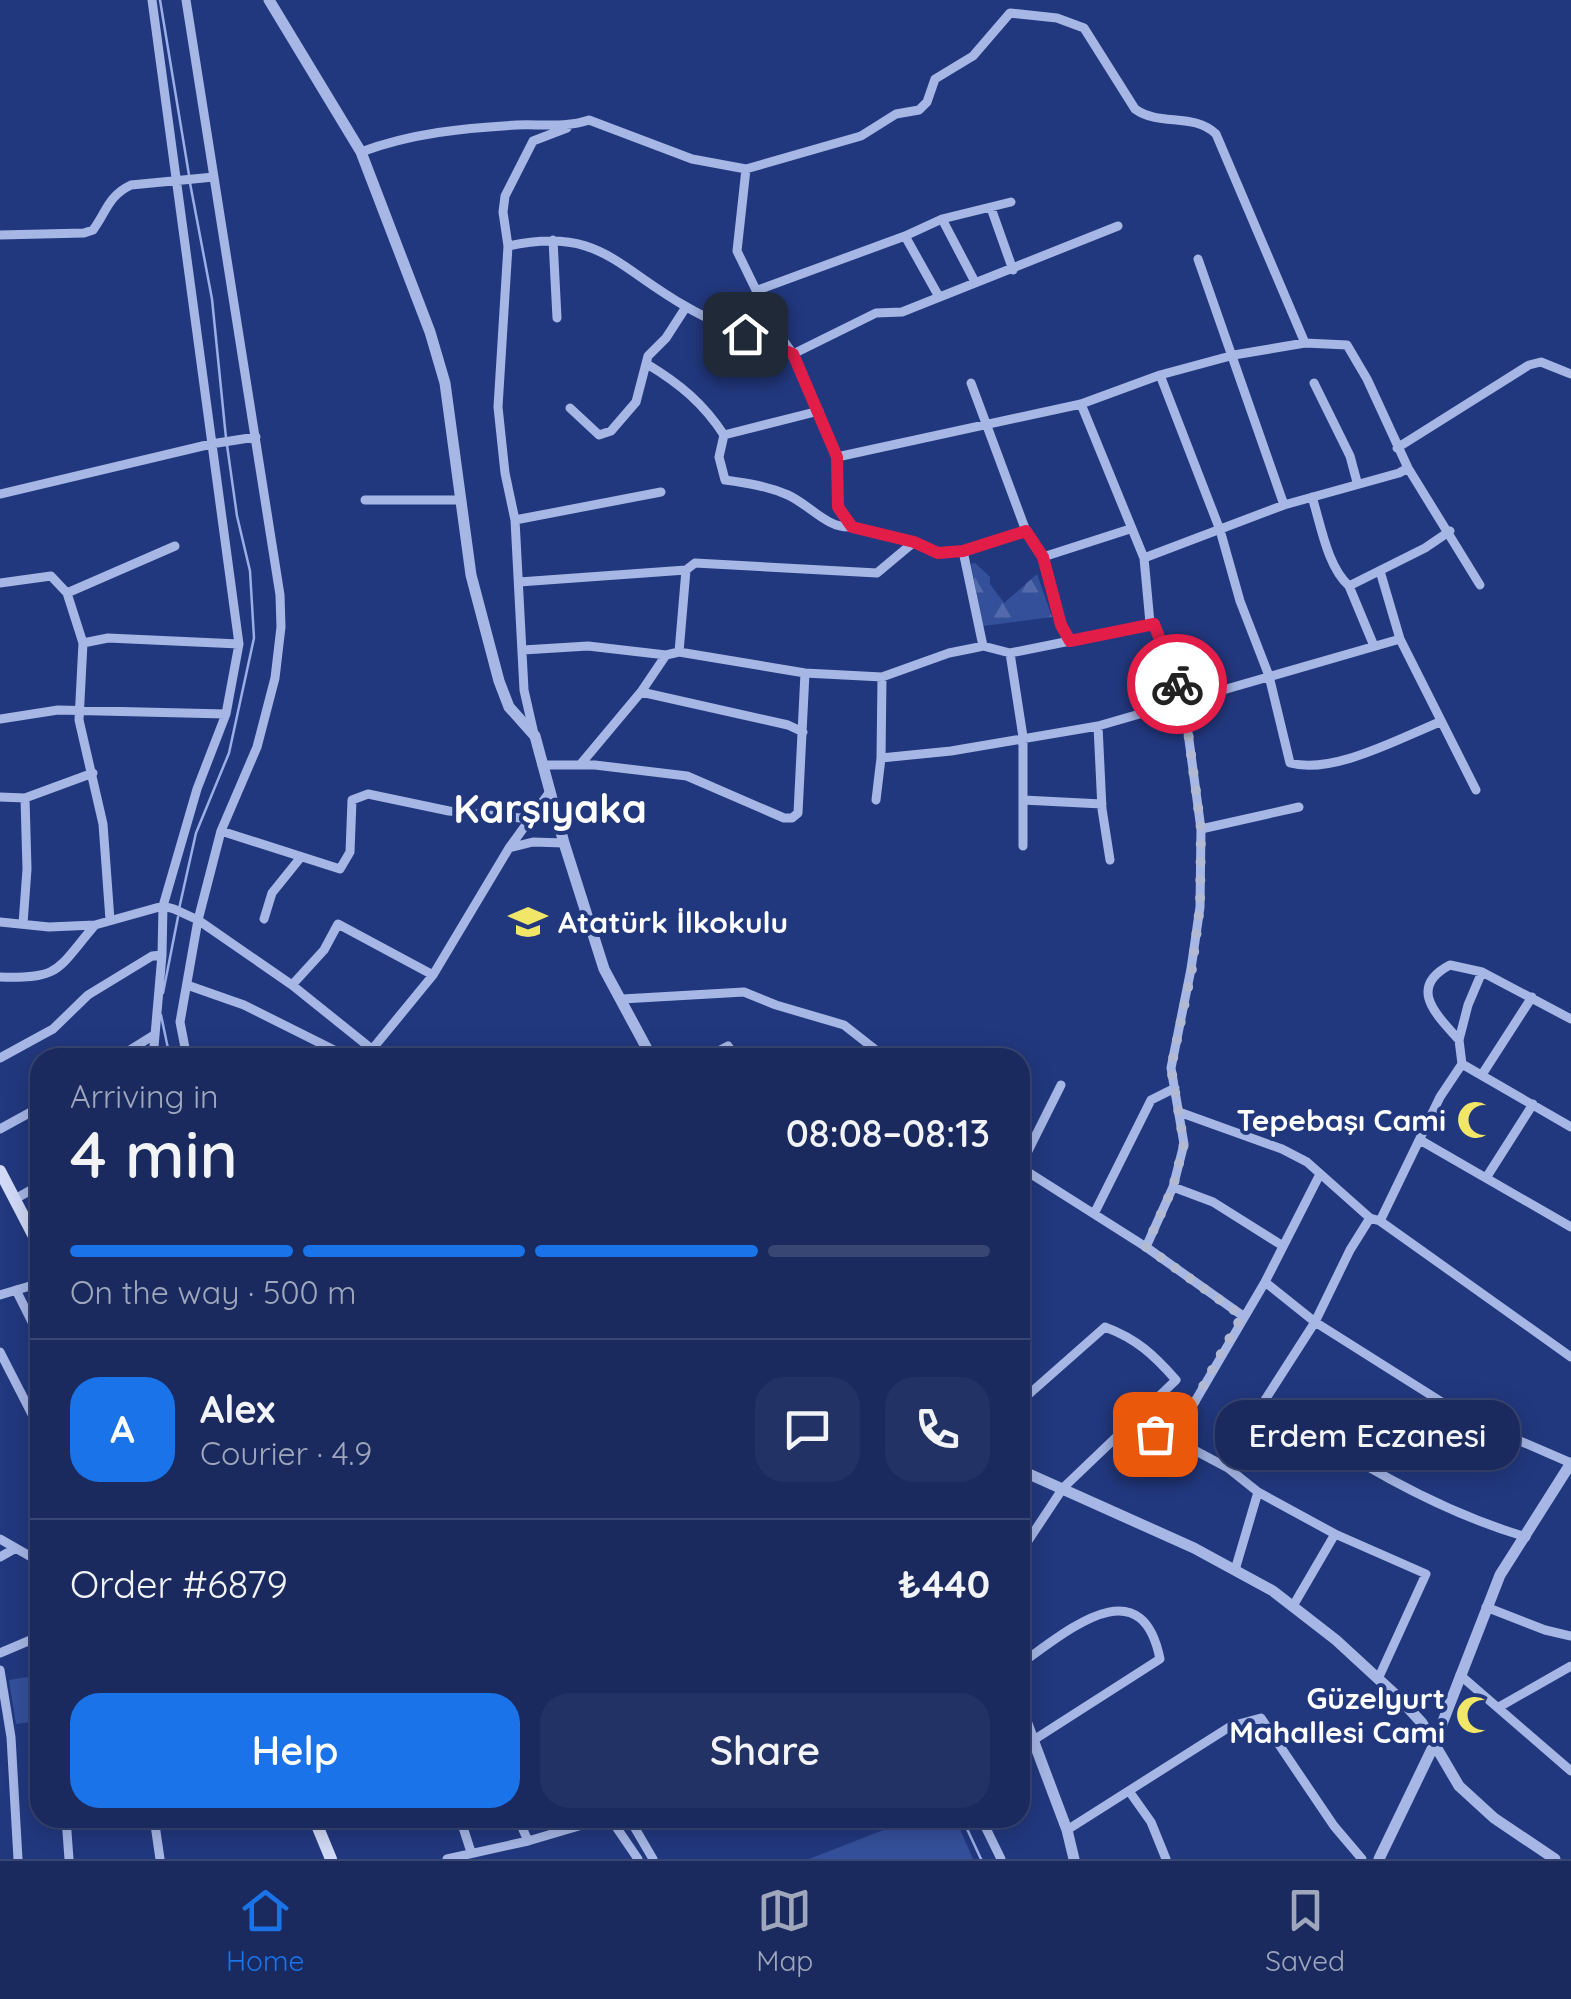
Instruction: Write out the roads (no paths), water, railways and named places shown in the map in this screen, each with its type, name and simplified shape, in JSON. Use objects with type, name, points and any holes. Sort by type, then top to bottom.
[{"type":"main road","points":[[0,1171],[30,1228]]},
{"type":"main road","points":[[318,1828],[331,1859]]},
{"type":"street","points":[[152,0],[216,443],[240,644],[226,714],[196,789],[162,906],[154,1048]]},
{"type":"street","points":[[185,1048],[180,1022],[195,919],[221,831],[257,747],[275,678],[282,627],[280,595],[210,178],[186,0]]},
{"type":"street","points":[[269,0],[361,152],[442,371],[472,575],[499,681],[509,707],[535,736]]},
{"type":"street","points":[[647,1048],[604,969],[549,792],[524,690],[515,520],[504,473],[498,408],[508,246],[505,196],[533,141],[588,120],[692,159],[746,168],[862,136],[896,114],[924,107],[935,79],[974,56],[984,38],[1010,13],[1038,14],[1079,25],[1135,109],[1148,118],[1202,124],[1216,134],[1305,343]]},
{"type":"street","points":[[361,152],[434,131],[522,124],[575,125]]},
{"type":"street","points":[[746,168],[737,251],[820,412],[837,457],[838,507],[852,527]]},
{"type":"street","points":[[0,235],[84,233],[93,230],[106,203],[119,190],[131,185],[210,178]]},
{"type":"street","points":[[758,290],[942,219],[1011,202]]},
{"type":"street","points":[[990,208],[1013,270]]},
{"type":"street","points":[[942,219],[975,282]]},
{"type":"street","points":[[793,354],[876,312],[902,312],[1118,226]]},
{"type":"street","points":[[905,236],[938,295]]},
{"type":"street","points":[[553,240],[557,318]]},
{"type":"street","points":[[508,246],[564,240],[596,248],[686,307],[793,354]]},
{"type":"street","points":[[1198,259],[1284,505]]},
{"type":"street","points":[[570,408],[605,436],[636,402],[648,356],[666,338],[686,307]]},
{"type":"street","points":[[837,457],[1081,404],[1160,375],[1234,356],[1305,343],[1346,345],[1408,468],[1480,585]]},
{"type":"street","points":[[1397,448],[1529,365],[1541,362],[1571,374]]},
{"type":"street","points":[[647,364],[691,392],[724,435],[720,457],[724,480],[758,484],[799,501],[841,528],[852,527],[914,542],[938,553],[963,551],[1026,531]]},
{"type":"street","points":[[1160,375],[1220,530],[1240,601],[1269,676],[1290,763],[1331,763],[1440,722]]},
{"type":"street","points":[[971,382],[1026,531],[1043,557],[1061,625],[1070,641]]},
{"type":"street","points":[[1314,383],[1350,456],[1357,482]]},
{"type":"street","points":[[1081,404],[1144,558],[1150,623]]},
{"type":"street","points":[[724,435],[820,412]]},
{"type":"street","points":[[0,494],[251,438]]},
{"type":"street","points":[[1144,558],[1284,505],[1408,468]]},
{"type":"street","points":[[515,520],[661,492]]},
{"type":"street","points":[[1312,498],[1329,552],[1349,586],[1374,646]]},
{"type":"street","points":[[366,500],[459,500]]},
{"type":"street","points":[[1043,557],[1130,529]]},
{"type":"street","points":[[1349,586],[1450,532]]},
{"type":"street","points":[[520,582],[686,570],[701,561],[877,573],[914,542]]},
{"type":"street","points":[[67,593],[175,546]]},
{"type":"street","points":[[963,551],[983,646]]},
{"type":"street","points":[[678,652],[686,570]]},
{"type":"street","points":[[1380,572],[1400,639],[1476,790]]},
{"type":"street","points":[[0,583],[51,576],[67,593],[83,642],[78,710],[104,824],[110,920]]},
{"type":"street","points":[[522,650],[631,648],[805,673],[882,677],[949,653],[983,646],[1010,653],[1154,624],[1184,702],[1201,829],[1200,906],[1192,969],[1171,1068],[1184,1144],[1173,1187],[1146,1247]]},
{"type":"street","points":[[83,642],[108,638],[240,644]]},
{"type":"street","points":[[881,758],[951,751],[1098,726],[1400,639]]},
{"type":"street","points":[[1010,653],[1023,737],[1024,846]]},
{"type":"street","points":[[580,766],[666,655]]},
{"type":"street","points":[[542,765],[687,776],[792,818],[798,813],[805,673]]},
{"type":"street","points":[[876,800],[882,677]]},
{"type":"street","points":[[641,692],[788,725],[803,732]]},
{"type":"street","points":[[0,719],[58,710],[226,714]]},
{"type":"street","points":[[1098,726],[1110,860]]},
{"type":"street","points":[[0,798],[24,798],[93,773]]},
{"type":"street","points":[[374,1048],[432,976],[509,848],[549,792]]},
{"type":"street","points":[[221,831],[340,869],[350,852],[352,800],[368,794],[449,812],[531,819]]},
{"type":"street","points":[[23,924],[27,869],[24,798]]},
{"type":"street","points":[[1023,800],[1102,804]]},
{"type":"street","points":[[1201,829],[1298,807]]},
{"type":"street","points":[[509,848],[534,842],[564,843]]},
{"type":"street","points":[[264,919],[272,893],[301,856]]},
{"type":"street","points":[[0,922],[49,927],[95,924],[162,906],[174,909],[292,984],[362,1048]]},
{"type":"street","points":[[0,976],[46,976],[58,969],[95,924]]},
{"type":"street","points":[[292,984],[324,950],[338,924],[432,976]]},
{"type":"street","points":[[0,1058],[53,1029],[88,995],[152,956],[162,956]]},
{"type":"street","points":[[1459,1040],[1430,1008],[1429,987],[1437,973],[1450,964],[1482,972],[1571,1019]]},
{"type":"street","points":[[1228,1468],[1265,1400],[1316,1322],[1350,1250],[1375,1220],[1440,1097],[1462,1064],[1459,1040],[1482,972]]},
{"type":"street","points":[[187,985],[244,1005],[330,1048]]},
{"type":"street","points":[[622,999],[744,992],[776,1006],[844,1025],[873,1048]]},
{"type":"street","points":[[1483,1073],[1532,996]]},
{"type":"street","points":[[134,1048],[154,1035]]},
{"type":"street","points":[[1462,1064],[1571,1127]]},
{"type":"street","points":[[1030,1147],[1061,1086]]},
{"type":"street","points":[[1094,1214],[1151,1100],[1175,1088]]},
{"type":"street","points":[[1486,1178],[1533,1104]]},
{"type":"street","points":[[0,1129],[30,1112]]},
{"type":"street","points":[[1179,1112],[1307,1162],[1375,1220],[1571,1356]]},
{"type":"street","points":[[1420,1140],[1571,1227]]},
{"type":"street","points":[[1030,1173],[1146,1247],[1242,1316]]},
{"type":"street","points":[[1164,1434],[1190,1410],[1242,1316],[1266,1282],[1319,1176]]},
{"type":"street","points":[[1173,1187],[1212,1202],[1283,1246]]},
{"type":"street","points":[[15,1199],[30,1191]]},
{"type":"street","points":[[1266,1282],[1316,1322],[1467,1418],[1571,1462],[1500,1575],[1434,1747],[1379,1859]]},
{"type":"street","points":[[0,1295],[30,1286]]},
{"type":"street","points":[[16,1290],[30,1318]]},
{"type":"street","points":[[1030,1393],[1106,1327],[1149,1349],[1176,1380],[1063,1488],[1030,1538]]},
{"type":"street","points":[[0,1352],[30,1410]]},
{"type":"street","points":[[1265,1400],[1366,1466],[1490,1526],[1526,1537]]},
{"type":"street","points":[[1127,1425],[1164,1434],[1228,1468],[1258,1492],[1334,1534],[1426,1574],[1378,1679]]},
{"type":"street","points":[[1030,1474],[1274,1591],[1378,1679],[1422,1723],[1458,1786],[1494,1818],[1555,1859]]},
{"type":"street","points":[[1235,1570],[1258,1492]]},
{"type":"street","points":[[1293,1606],[1334,1534]]},
{"type":"street","points":[[0,1538],[30,1556]]},
{"type":"street","points":[[0,1557],[16,1548]]},
{"type":"street","points":[[1486,1607],[1571,1636]]},
{"type":"street","points":[[1030,1657],[1088,1617],[1122,1612],[1138,1616],[1156,1638],[1160,1659],[1032,1741]]},
{"type":"street","points":[[0,1653],[30,1640]]},
{"type":"street","points":[[1499,1707],[1571,1666]]},
{"type":"street","points":[[0,1670],[18,1859]]},
{"type":"street","points":[[1460,1675],[1571,1772]]},
{"type":"street","points":[[1067,1830],[1231,1726],[1261,1718],[1334,1826],[1362,1859]]},
{"type":"street","points":[[1030,1735],[1067,1830],[1074,1859]]},
{"type":"street","points":[[1129,1791],[1151,1822],[1166,1859]]},
{"type":"street","points":[[67,1828],[70,1859]]},
{"type":"street","points":[[155,1828],[160,1859]]},
{"type":"street","points":[[463,1828],[471,1852]]},
{"type":"street","points":[[522,1828],[528,1841]]},
{"type":"street","points":[[447,1859],[573,1828]]},
{"type":"street","points":[[615,1828],[638,1859]]},
{"type":"street","points":[[635,1828],[653,1859]]},
{"type":"street","points":[[987,1828],[1001,1859]]},
{"type":"waterway","points":[[160,0],[189,175]]},
{"type":"waterway","points":[[190,183],[212,299],[226,438]]},
{"type":"waterway","points":[[179,909],[196,833],[229,753],[254,638],[250,571],[227,445]]},
{"type":"waterway","points":[[163,993],[178,917]]},
{"type":"waterway","points":[[161,1015],[168,1048]]},
{"type":"waterway","points":[[967,1828],[981,1859]]},
{"type":"place","name":"Atatürk İlkokulu","points":[[528,922]]},
{"type":"place","name":"Tepebaşı Cami","points":[[1476,1120]]},
{"type":"place","name":"Erdem Eczanesi","points":[[1155,1434]]},
{"type":"place","name":"Güzelyurt Mahallesi Cami","points":[[1475,1715]]},
{"type":"district","name":"Karşıyaka","points":[[550,808]]}]
